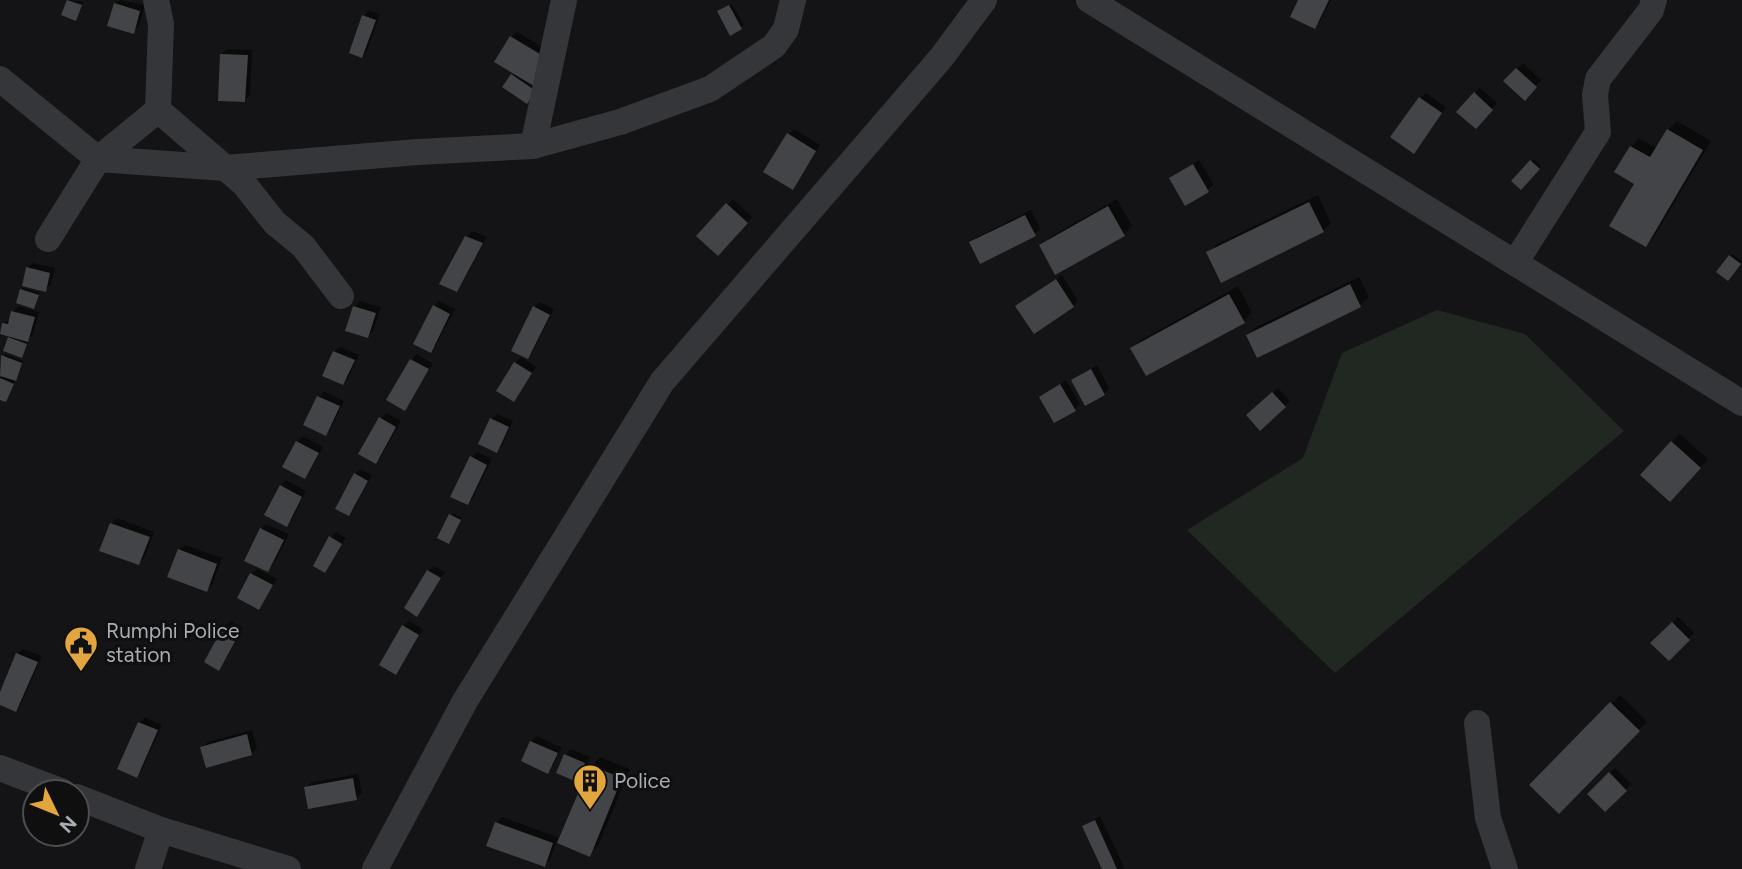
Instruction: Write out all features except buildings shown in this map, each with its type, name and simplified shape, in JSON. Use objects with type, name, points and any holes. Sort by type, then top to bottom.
[{"type":"street","points":[[48,239],[98,159],[158,110],[161,24],[156,0]]},
{"type":"street","points":[[533,146],[565,0]]},
{"type":"street","points":[[0,79],[98,159],[225,168],[418,152],[533,146],[620,121],[710,89],[774,46],[786,29],[793,0]]},
{"type":"street","points":[[375,869],[465,701],[662,382],[941,58],[984,0]]},
{"type":"street","points":[[1089,0],[1742,403]]},
{"type":"street","points":[[1515,263],[1598,132],[1595,95],[1598,79],[1651,10],[1654,0]]},
{"type":"street","points":[[158,110],[244,184],[275,223],[303,246],[341,296]]},
{"type":"street","points":[[1478,723],[1488,818],[1505,869]]},
{"type":"street","points":[[0,768],[26,778]]},
{"type":"street","points":[[91,802],[161,830],[288,869]]},
{"type":"street","points":[[149,869],[161,830]]},
{"type":"shaded area","points":[[1437,310],[1525,334],[1624,431],[1335,673],[1187,530],[1303,458],[1342,353]]},
{"type":"place","name":"Rumphi Police station","points":[[81,673]]},
{"type":"place","name":"Police","points":[[590,811]]}]
